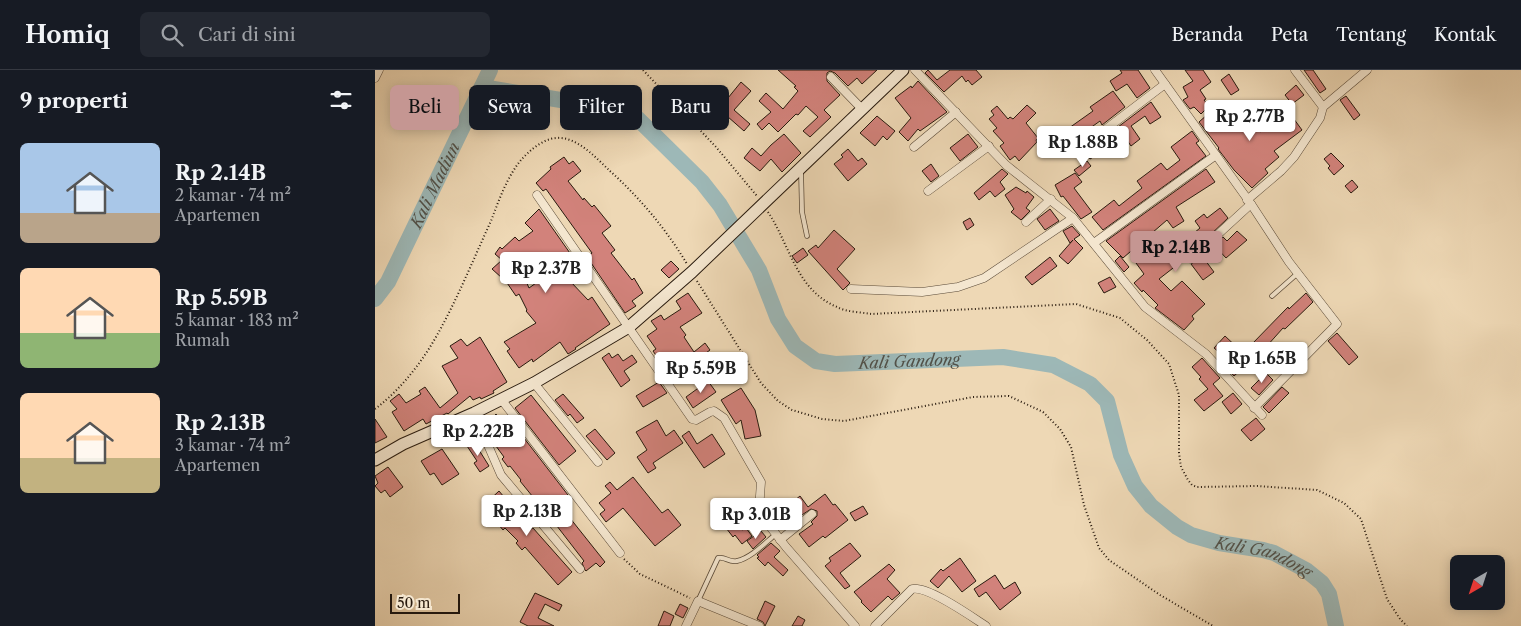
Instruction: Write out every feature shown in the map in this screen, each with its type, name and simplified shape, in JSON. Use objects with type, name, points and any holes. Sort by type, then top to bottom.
[{"type":"main road","points":[[375,460],[403,444],[474,413],[534,383],[629,327],[761,208],[801,166],[903,70]]},
{"type":"street","points":[[375,78],[379,70]]},
{"type":"street","points":[[915,70],[1019,176],[1073,218],[1145,307],[1206,354],[1262,415]]},
{"type":"street","points":[[1155,70],[1298,273],[1337,324],[1254,408]]},
{"type":"street","points":[[1295,70],[1323,107]]},
{"type":"street","points":[[1191,259],[1294,157],[1320,118],[1323,107],[1367,70]]},
{"type":"street","points":[[831,77],[862,108]]},
{"type":"street","points":[[1106,129],[1165,84]]},
{"type":"street","points":[[914,147],[956,112]]},
{"type":"street","points":[[928,191],[989,146]]},
{"type":"street","points":[[1094,243],[1215,156]]},
{"type":"street","points":[[537,195],[692,419],[696,420],[715,411],[724,418],[761,482],[759,510],[761,515],[855,626]]},
{"type":"street","points":[[1026,222],[1051,199]]},
{"type":"street","points":[[851,289],[922,292],[958,287],[984,278],[1073,218]]},
{"type":"street","points":[[534,383],[598,462]]},
{"type":"street","points":[[501,399],[620,553]]},
{"type":"street","points":[[474,413],[501,476],[580,568]]},
{"type":"street","points":[[778,537],[812,514]]},
{"type":"street","points":[[875,626],[912,588],[917,588],[924,589],[937,596],[986,626]]},
{"type":"street","points":[[686,626],[698,601],[759,626]]},
{"type":"lane","points":[[801,166],[802,212],[807,236]]},
{"type":"lane","points":[[1272,296],[1298,273]]},
{"type":"lane","points":[[698,601],[718,558],[721,557],[732,561],[739,560],[778,537]]},
{"type":"path","points":[[643,70],[716,147],[761,208]]},
{"type":"path","points":[[375,409],[414,371],[435,338],[457,298],[506,185],[520,161],[530,151],[544,142],[559,138],[573,141],[587,150],[623,182],[653,215],[675,245],[761,383],[777,401],[792,410],[822,419],[845,421],[973,397],[1009,396],[1043,412],[1060,429],[1071,448],[1084,505],[1099,548],[1109,560],[1160,595],[1213,626]]},
{"type":"path","points":[[1147,340],[1169,364],[1179,395],[1179,453],[1181,467],[1192,485],[1197,487],[1257,486],[1317,490],[1344,503],[1361,519],[1387,598],[1407,626]]},
{"type":"path","points":[[620,553],[640,574],[698,601]]},
{"type":"building","points":[[778,70],[877,70],[862,84],[857,78],[848,86],[835,73],[830,71],[827,73],[827,81],[840,95],[824,110],[831,117],[810,137],[803,131],[818,117],[806,106],[778,132],[769,123],[762,130],[757,124],[771,112],[759,101],[766,93],[783,109],[798,91],[794,87],[796,86]]},
{"type":"building","points":[[928,70],[937,80],[950,70],[976,70],[982,77],[972,85],[968,80],[966,82],[962,76],[944,92],[925,73]]},
{"type":"building","points":[[1120,70],[1138,70],[1150,88],[1137,98],[1127,84],[1116,91],[1110,81],[1122,73]]},
{"type":"building","points":[[1185,70],[1203,70],[1211,82],[1200,90],[1209,106],[1201,114],[1194,107],[1190,109],[1183,100],[1188,97],[1183,87],[1193,81]]},
{"type":"building","points":[[1304,70],[1313,70],[1326,89],[1320,93]]},
{"type":"building","points":[[1229,74],[1239,90],[1231,95],[1221,80]]},
{"type":"building","points":[[918,81],[947,112],[920,131],[918,129],[908,141],[899,132],[911,118],[895,98],[911,86],[912,88]]},
{"type":"building","points":[[741,82],[751,91],[734,110],[750,124],[744,131],[729,118],[729,97]]},
{"type":"building","points":[[1296,85],[1304,95],[1292,104],[1285,95]]},
{"type":"building","points":[[1113,91],[1125,107],[1102,125],[1100,121],[1086,131],[1100,153],[1090,159],[1069,128],[1093,111],[1090,107]]},
{"type":"building","points":[[1346,96],[1360,115],[1354,120],[1340,100]]},
{"type":"building","points":[[1151,102],[1161,117],[1150,124],[1145,116],[1131,126],[1140,139],[1131,146],[1118,127]]},
{"type":"building","points":[[1027,105],[1036,113],[1026,123],[1038,138],[1037,142],[1019,161],[1015,156],[1010,160],[1000,146],[1004,143],[993,131],[997,128],[989,119],[994,115],[991,111],[997,106],[1008,119],[1010,117],[1013,119]]},
{"type":"building","points":[[1240,106],[1248,119],[1260,132],[1288,111],[1302,130],[1274,151],[1279,157],[1265,169],[1268,173],[1252,188],[1234,170],[1199,122],[1208,114],[1215,122]]},
{"type":"building","points":[[877,116],[895,131],[887,140],[883,136],[875,146],[860,133]]},
{"type":"building","points":[[1192,131],[1199,141],[1196,143],[1206,156],[1103,230],[1092,217],[1114,200],[1119,206],[1142,188],[1137,181],[1161,163],[1167,170],[1180,160],[1171,147]]},
{"type":"building","points":[[784,134],[801,153],[782,172],[771,159],[760,171],[744,158],[752,148],[761,156]]},
{"type":"building","points":[[968,134],[978,147],[960,161],[950,148]]},
{"type":"building","points":[[848,149],[858,161],[862,158],[867,164],[848,181],[834,164],[843,157],[841,155]]},
{"type":"building","points":[[1331,153],[1344,166],[1334,175],[1324,159]]},
{"type":"building","points":[[564,157],[569,164],[573,161],[581,171],[568,181],[583,200],[584,198],[592,207],[594,205],[611,226],[602,233],[615,250],[611,253],[632,280],[634,278],[643,293],[632,301],[636,306],[625,313],[587,257],[592,253],[546,189],[543,191],[536,183],[551,169],[550,167]]},
{"type":"building","points":[[1087,161],[1091,166],[1079,176],[1074,170]]},
{"type":"building","points":[[931,164],[939,176],[931,182],[922,171]]},
{"type":"building","points":[[1002,169],[1008,174],[1000,182],[1005,189],[995,197],[990,191],[979,200],[974,193]]},
{"type":"building","points":[[1206,169],[1215,182],[1176,207],[1184,221],[1173,228],[1167,220],[1123,258],[1106,241]]},
{"type":"building","points":[[1075,173],[1082,182],[1074,188],[1092,212],[1081,219],[1063,196],[1061,197],[1055,185]]},
{"type":"building","points":[[1352,180],[1358,187],[1351,193],[1345,186]]},
{"type":"building","points":[[1016,187],[1026,193],[1027,191],[1034,197],[1026,208],[1030,211],[1021,220],[1011,212],[1014,209],[1005,195]]},
{"type":"building","points":[[1220,208],[1228,218],[1186,258],[1159,279],[1171,291],[1182,281],[1205,304],[1192,316],[1194,319],[1184,330],[1155,308],[1158,305],[1134,283],[1144,274],[1136,263],[1153,249],[1161,259],[1172,250],[1164,241],[1174,233],[1182,243],[1200,228],[1195,221],[1204,214],[1207,218]]},
{"type":"building","points":[[539,209],[572,256],[569,259],[570,261],[564,266],[574,277],[570,281],[588,300],[592,297],[610,324],[568,354],[560,342],[533,362],[532,359],[519,368],[507,351],[510,349],[504,342],[536,323],[526,311],[519,294],[516,296],[503,277],[492,269],[502,260],[495,254],[500,247],[502,249],[515,237],[519,241],[533,231],[525,223]],"holes":[[[539,259],[550,273],[529,288],[522,272]]]},
{"type":"building","points":[[1050,209],[1059,221],[1045,230],[1037,219]]},
{"type":"building","points":[[970,218],[974,225],[967,230],[963,222]]},
{"type":"building","points":[[1072,226],[1080,235],[1074,239],[1083,248],[1068,264],[1059,256],[1073,240],[1070,243],[1063,231]]},
{"type":"building","points":[[834,230],[855,249],[837,269],[850,283],[843,290],[808,251],[816,245],[818,248]]},
{"type":"building","points":[[1237,231],[1247,240],[1226,258],[1214,245],[1223,237],[1227,241]]},
{"type":"building","points":[[803,248],[808,255],[797,263],[792,256]]},
{"type":"building","points":[[1120,256],[1129,267],[1124,272],[1115,261]]},
{"type":"building","points":[[1202,256],[1214,272],[1203,280],[1191,264]]},
{"type":"building","points":[[1050,257],[1057,266],[1032,285],[1025,277]]},
{"type":"building","points":[[671,261],[679,269],[669,278],[661,270]]},
{"type":"building","points":[[1110,277],[1116,287],[1104,293],[1098,283]]},
{"type":"building","points":[[688,293],[702,313],[680,327],[694,352],[705,343],[710,350],[680,372],[678,368],[675,370],[671,364],[668,366],[665,362],[662,364],[653,351],[656,349],[647,336],[657,329],[651,321],[661,315],[664,320],[681,309],[676,301]]},
{"type":"building","points":[[1306,293],[1313,302],[1285,329],[1283,328],[1266,347],[1234,376],[1226,367],[1231,362],[1214,348],[1225,336],[1242,352],[1288,307],[1289,309]]},
{"type":"building","points":[[1337,333],[1358,357],[1349,365],[1328,341]]},
{"type":"building","points":[[480,337],[507,382],[493,391],[494,393],[481,399],[480,397],[473,400],[470,396],[448,414],[426,424],[423,419],[404,431],[392,412],[397,409],[390,401],[399,394],[406,403],[421,394],[419,391],[425,387],[440,408],[458,393],[442,366],[458,358],[450,346],[461,339],[467,346]]},
{"type":"building","points":[[609,353],[612,358],[618,354],[623,361],[632,355],[637,362],[624,371],[630,380],[621,387],[602,358]]},
{"type":"building","points":[[1202,358],[1220,378],[1213,384],[1223,396],[1204,411],[1194,400],[1208,389],[1192,367]]},
{"type":"building","points":[[1266,373],[1273,380],[1259,395],[1251,388]]},
{"type":"building","points":[[708,381],[716,392],[693,408],[686,397]]},
{"type":"building","points":[[659,382],[667,393],[643,407],[636,396]]},
{"type":"building","points":[[1282,387],[1289,393],[1269,413],[1263,407]]},
{"type":"building","points":[[741,388],[755,410],[761,436],[745,439],[741,420],[736,424],[721,400]]},
{"type":"building","points":[[1233,393],[1242,404],[1231,414],[1222,402]]},
{"type":"building","points":[[563,394],[584,418],[577,423],[570,414],[568,416],[555,400]]},
{"type":"building","points":[[531,395],[576,451],[559,465],[515,408]]},
{"type":"building","points":[[496,414],[501,420],[507,416],[568,495],[558,503],[605,562],[600,567],[596,563],[585,570],[582,563],[584,561],[543,508],[540,510],[535,504],[537,502],[521,480],[502,459],[504,457],[493,442],[503,433],[491,419]]},
{"type":"building","points":[[1256,418],[1265,429],[1251,441],[1241,430]]},
{"type":"building","points":[[375,419],[387,437],[375,443]]},
{"type":"building","points":[[657,420],[666,436],[674,430],[683,443],[653,463],[656,468],[648,473],[637,457],[647,450],[636,432]]},
{"type":"building","points":[[595,429],[615,453],[607,460],[586,436]]},
{"type":"building","points":[[689,431],[697,444],[712,434],[725,454],[704,468],[682,436]]},
{"type":"building","points":[[474,442],[489,466],[480,472],[474,463],[477,461],[467,446]]},
{"type":"building","points":[[442,449],[459,474],[442,485],[434,473],[430,475],[421,461]]},
{"type":"building","points":[[388,467],[403,487],[390,497],[385,490],[381,493],[375,486],[378,483],[375,476]]},
{"type":"building","points":[[633,477],[662,513],[668,509],[681,525],[655,546],[623,508],[606,522],[600,514],[605,510],[599,503],[611,493],[605,486],[610,482],[617,490]]},
{"type":"building","points":[[499,491],[518,516],[531,529],[533,528],[572,572],[558,585],[525,547],[522,550],[516,543],[518,541],[505,528],[503,530],[483,506]]},
{"type":"building","points":[[825,494],[848,520],[825,538],[823,536],[809,547],[799,534],[813,524],[811,522],[817,516],[817,511],[811,509],[791,522],[783,510],[800,496],[808,507]]},
{"type":"building","points":[[863,506],[868,514],[855,521],[850,513]]},
{"type":"building","points":[[732,517],[742,530],[746,528],[752,536],[742,544],[735,535],[733,537],[723,524]]},
{"type":"building","points":[[761,531],[766,537],[753,549],[747,541]]},
{"type":"building","points":[[771,543],[780,551],[774,557],[788,570],[783,576],[768,562],[765,566],[757,558],[759,557],[757,555]]},
{"type":"building","points":[[850,543],[861,556],[840,573],[850,586],[845,589],[825,566],[831,561],[829,558]]},
{"type":"building","points":[[960,558],[976,581],[962,592],[949,576],[938,588],[930,581],[941,569],[943,571]]},
{"type":"building","points":[[889,564],[895,570],[887,579],[900,593],[892,600],[888,596],[871,612],[854,592]]},
{"type":"building","points":[[995,575],[1004,589],[1015,582],[1021,593],[1000,610],[986,592],[979,597],[974,589]]},
{"type":"building","points":[[535,593],[562,605],[559,611],[545,604],[538,618],[554,626],[528,626],[520,622]]},
{"type":"building","points":[[765,601],[775,606],[765,626],[763,622],[757,619]]},
{"type":"building","points":[[680,604],[688,608],[683,618],[675,614]]},
{"type":"building","points":[[664,611],[674,616],[670,626],[658,626]]},
{"type":"building","points":[[798,616],[805,620],[802,626],[792,626]]},
{"type":"waterway","name":"Kali Madiun","points":[[375,299],[388,282],[490,70]]},
{"type":"waterway","name":"Kali Gandong","points":[[550,98],[573,102],[621,105],[638,119],[702,182],[720,205],[759,270],[778,319],[795,346],[816,361],[835,364],[1003,357],[1053,365],[1090,384],[1107,401],[1121,455],[1135,486],[1151,506],[1177,527],[1191,535],[1219,543],[1274,553],[1306,570],[1322,583],[1329,594],[1336,626]]}]
